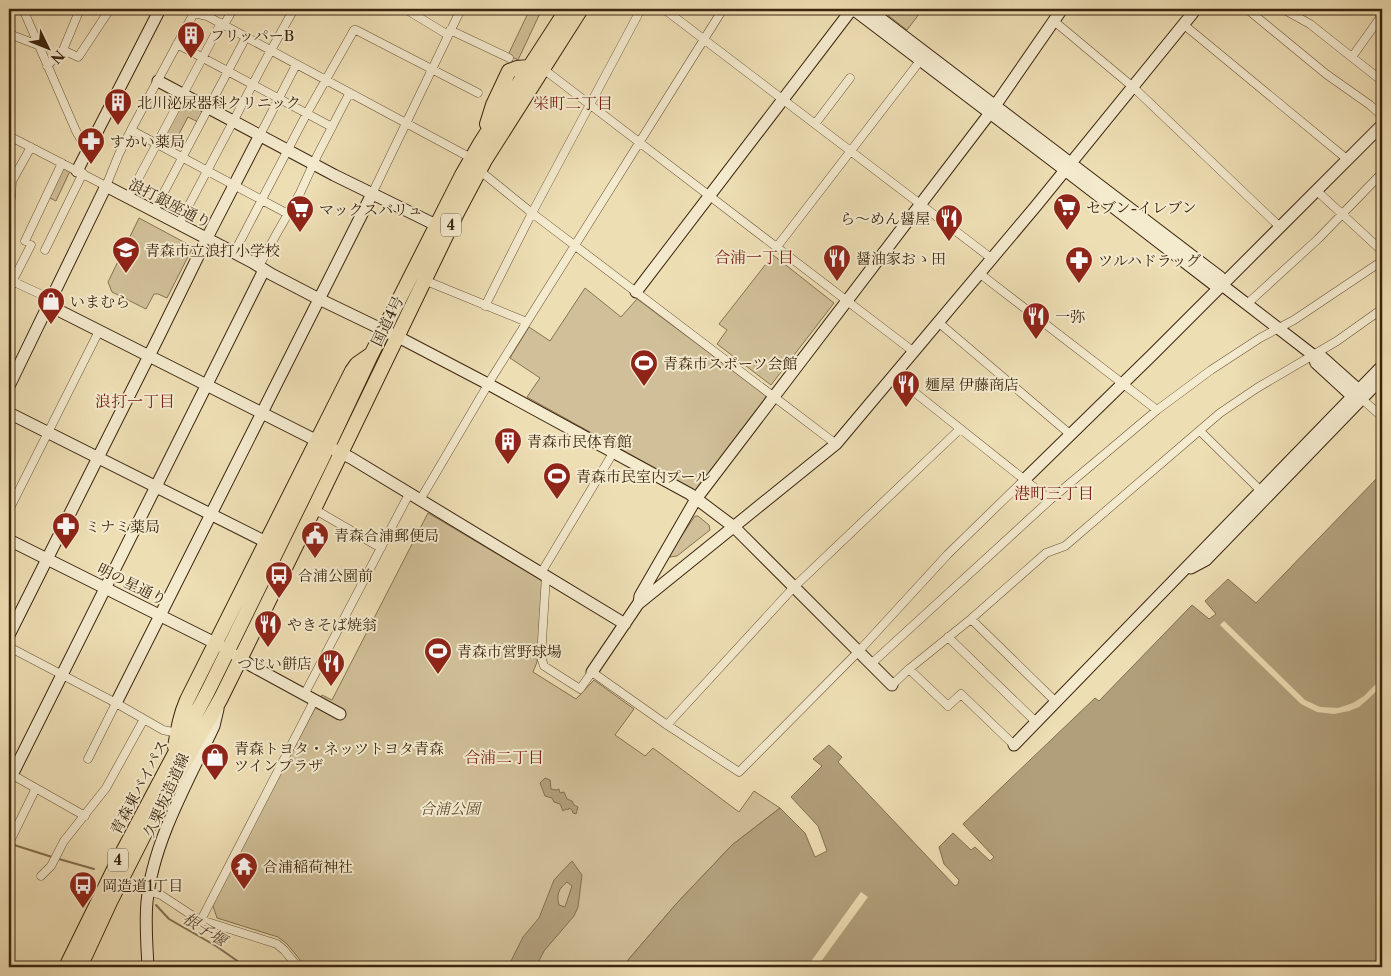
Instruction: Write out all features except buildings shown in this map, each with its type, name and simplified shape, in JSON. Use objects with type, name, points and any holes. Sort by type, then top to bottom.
[{"type":"highway","name":"国道4号","points":[[322,443],[355,366],[371,355],[436,225],[535,66],[567,9]]},
{"type":"highway","name":"国道4号","points":[[228,650],[314,509],[424,280],[475,164],[481,142],[535,66],[581,9]]},
{"type":"highway","points":[[174,755],[181,713],[228,650],[272,545],[322,443]]},
{"type":"highway","name":"青森東バイパス","points":[[80,967],[147,829],[221,698],[228,650]]},
{"type":"highway","name":"青森東バイパス","points":[[66,967],[119,859],[228,650]]},
{"type":"street","points":[[47,66],[64,50],[80,9]]},
{"type":"street","points":[[64,50],[78,57],[110,9]]},
{"type":"street","points":[[45,250],[80,172],[87,150],[159,9]]},
{"type":"street","points":[[185,9],[208,16],[406,124],[475,164],[532,213],[836,444]]},
{"type":"street","points":[[128,198],[203,58],[222,24],[233,9]]},
{"type":"street","points":[[179,224],[252,84],[294,9]]},
{"type":"street","points":[[88,759],[372,194],[461,9]]},
{"type":"street","points":[[485,306],[532,213],[641,9]]},
{"type":"street","points":[[664,9],[991,258]]},
{"type":"street","points":[[420,500],[488,384],[723,9]]},
{"type":"street","points":[[636,292],[852,9],[923,57],[1068,166],[1213,284],[1222,285],[1279,328],[1313,355],[1316,363],[1358,395],[1382,417]]},
{"type":"street","points":[[868,9],[923,57]]},
{"type":"street","points":[[638,604],[640,596],[696,499],[992,109],[1062,9]]},
{"type":"street","points":[[613,453],[543,575],[542,660],[544,666],[580,689],[638,604],[836,444],[1196,9]]},
{"type":"street","points":[[1247,9],[1326,74],[1370,105],[1382,116]]},
{"type":"street","points":[[1283,9],[1310,24],[1382,81]]},
{"type":"street","points":[[407,10],[450,32],[510,58]]},
{"type":"street","points":[[26,11],[47,66],[76,131],[87,150]]},
{"type":"street","points":[[9,386],[106,186],[119,154],[194,13]]},
{"type":"street","points":[[1352,57],[1382,15]]},
{"type":"street","points":[[1054,21],[1132,87],[1280,227]]},
{"type":"street","points":[[1183,24],[1348,160]]},
{"type":"street","points":[[234,253],[307,113],[356,30],[478,93]]},
{"type":"street","points":[[9,34],[38,45]]},
{"type":"street","points":[[154,211],[246,37]]},
{"type":"street","points":[[177,44],[332,127]]},
{"type":"street","points":[[776,248],[923,57]]},
{"type":"street","points":[[9,635],[296,65]]},
{"type":"street","points":[[535,66],[590,104],[914,352]]},
{"type":"street","points":[[815,124],[850,78]]},
{"type":"street","points":[[158,81],[314,164],[436,225]]},
{"type":"street","points":[[85,816],[10,774],[156,487],[288,214],[349,94]]},
{"type":"street","points":[[592,672],[666,725],[739,772],[858,652],[948,554],[1123,384],[1382,125]]},
{"type":"street","points":[[131,130],[288,214]]},
{"type":"street","name":"浪打銀座通り","points":[[9,136],[319,299],[488,384],[690,494],[734,527],[892,686]]},
{"type":"street","points":[[9,204],[12,181],[31,147]]},
{"type":"street","points":[[62,163],[11,284],[49,302],[98,331],[322,443],[625,624]]},
{"type":"street","points":[[1247,304],[1318,239],[1382,172]]},
{"type":"street","points":[[1317,192],[1382,251]]},
{"type":"street","points":[[871,664],[1050,500],[1157,410],[1211,370],[1260,338],[1294,320],[1382,261]]},
{"type":"street","points":[[979,273],[1157,410]]},
{"type":"street","points":[[424,280],[527,322]]},
{"type":"street","points":[[892,686],[909,669],[971,619],[1046,553],[1066,546],[1220,413],[1257,388],[1337,341],[1382,309]]},
{"type":"street","points":[[938,322],[1071,435]]},
{"type":"street","points":[[9,510],[98,331]]},
{"type":"street","points":[[909,669],[948,706],[961,694],[1014,745],[1179,575],[1206,560],[1264,494],[1358,395],[1382,366]]},
{"type":"street","points":[[894,376],[1050,500]]},
{"type":"street","points":[[1358,395],[1382,378]]},
{"type":"street","points":[[9,413],[272,545]]},
{"type":"street","points":[[666,725],[794,587],[960,429]]},
{"type":"street","points":[[1200,431],[1264,494]]},
{"type":"street","points":[[201,920],[409,494]]},
{"type":"street","points":[[314,509],[381,548]]},
{"type":"street","name":"明の星通り","points":[[9,540],[228,650],[340,714]]},
{"type":"street","points":[[971,619],[1056,702]]},
{"type":"street","points":[[948,637],[1036,722]]},
{"type":"street","points":[[9,647],[163,730],[177,733]]},
{"type":"street","name":"久栗坂造道線","points":[[148,967],[146,914],[148,891],[163,835],[214,726],[221,698]]},
{"type":"street","points":[[41,876],[51,866],[64,841],[106,788],[144,719]]},
{"type":"street","points":[[10,841],[36,788]]},
{"type":"street","points":[[148,891],[161,895],[196,918],[277,944],[298,967]]},
{"type":"green space","points":[[530,9],[542,9],[518,60],[508,55]]},
{"type":"green space","points":[[880,9],[923,9],[907,30]]},
{"type":"green space","points":[[182,102],[203,112],[198,122],[188,117],[171,149],[160,143]]},
{"type":"green space","points":[[62,168],[70,171],[56,201],[48,197]]},
{"type":"green space","points":[[139,218],[193,247],[167,298],[154,294],[146,309],[112,292],[108,282]]},
{"type":"green space","points":[[773,255],[834,303],[771,385],[717,344],[727,330],[719,324]]},
{"type":"green space","name":"青森市スポーツ会館","points":[[585,288],[621,317],[637,299],[766,395],[766,400],[696,491],[527,397],[540,378],[510,358],[529,327],[550,341]]},
{"type":"green space","name":"合浦公園","points":[[428,513],[541,580],[543,586],[537,662],[533,672],[576,699],[594,680],[634,709],[615,735],[645,756],[653,748],[739,812],[754,791],[780,808],[732,845],[676,904],[622,967],[306,967],[287,944],[278,937],[217,918],[212,903],[322,695],[332,700]]},
{"type":"green space","points":[[695,516],[698,516],[709,525],[710,530],[677,556],[670,557],[670,553]]},
{"type":"shaded area","points":[[1382,473],[1382,967],[622,967],[676,904],[732,845],[780,808],[805,833],[815,857],[827,851],[818,826],[791,797],[822,766],[813,759],[829,745],[842,757],[838,762],[955,886],[959,880],[944,864],[939,847],[953,833],[971,850],[975,847],[990,861],[994,857],[963,824],[1095,698],[1099,701],[1192,605],[1209,619],[1216,614],[1205,601],[1228,579],[1256,603]]},
{"type":"shaded area","points":[[545,778],[550,780],[551,789],[559,789],[560,793],[564,792],[567,799],[578,807],[576,814],[569,808],[563,811],[560,804],[554,802],[552,798],[545,796],[540,783]]},
{"type":"shaded area","points":[[572,861],[582,875],[578,907],[574,916],[544,951],[536,967],[508,967],[523,937],[539,918],[554,880]],"holes":[[[567,882],[572,886],[565,907],[559,905],[558,895],[560,889]]]},
{"type":"pier","points":[[1224,621],[1305,700],[1320,707],[1338,708],[1353,703],[1364,696],[1382,678],[1382,686],[1359,707],[1349,711],[1334,714],[1317,712],[1301,704],[1220,625]]},
{"type":"pier","points":[[861,892],[868,897],[817,967],[807,967]]},
{"type":"waterway","name":"根子堰","points":[[11,844],[52,857]]},
{"type":"waterway","name":"根子堰","points":[[59,859],[94,869]]},
{"type":"waterway","name":"根子堰","points":[[134,886],[138,889]]},
{"type":"waterway","name":"根子堰","points":[[156,905],[169,919],[216,946],[246,967]]},
{"type":"place","name":"フリッパーB","points":[[191,59]]},
{"type":"place","name":"北川泌尿器科クリニック","points":[[118,126]]},
{"type":"place","name":"すかい薬局","points":[[91,165]]},
{"type":"place","name":"セブン-イレブン","points":[[1067,231]]},
{"type":"place","name":"マックスバリュ","points":[[300,233]]},
{"type":"place","name":"ら～めん醤屋","points":[[949,242]]},
{"type":"place","name":"青森市立浪打小学校","points":[[126,274]]},
{"type":"place","name":"醤油家おゝ田","points":[[837,282]]},
{"type":"place","name":"ツルハドラッグ","points":[[1079,284]]},
{"type":"place","name":"いまむら","points":[[51,325]]},
{"type":"place","name":"一弥","points":[[1036,340]]},
{"type":"place","name":"青森市スポーツ会館","points":[[644,387]]},
{"type":"place","name":"麺屋 伊藤商店","points":[[906,408]]},
{"type":"place","name":"青森市民体育館","points":[[508,465]]},
{"type":"place","name":"青森市民室内プール","points":[[557,500]]},
{"type":"place","name":"ミナミ薬局","points":[[66,550]]},
{"type":"place","name":"青森合浦郵便局","points":[[315,559]]},
{"type":"place","name":"合浦公園前","points":[[279,599]]},
{"type":"place","name":"やきそば焼翁","points":[[268,648]]},
{"type":"place","name":"青森市営野球場","points":[[438,675]]},
{"type":"place","name":"つじい餅店","points":[[331,687]]},
{"type":"place","name":"青森トヨタ・ネッツトヨタ青森 ツインプラザ","points":[[215,781]]},
{"type":"place","name":"合浦稲荷神社","points":[[244,890]]},
{"type":"place","name":"岡造道1丁目","points":[[83,909]]},
{"type":"district","name":"栄町二丁目","points":[[573,103]]},
{"type":"district","name":"合浦一丁目","points":[[754,257]]},
{"type":"district","name":"浪打一丁目","points":[[135,401]]},
{"type":"district","name":"港町三丁目","points":[[1054,493]]},
{"type":"district","name":"合浦二丁目","points":[[504,757]]}]
